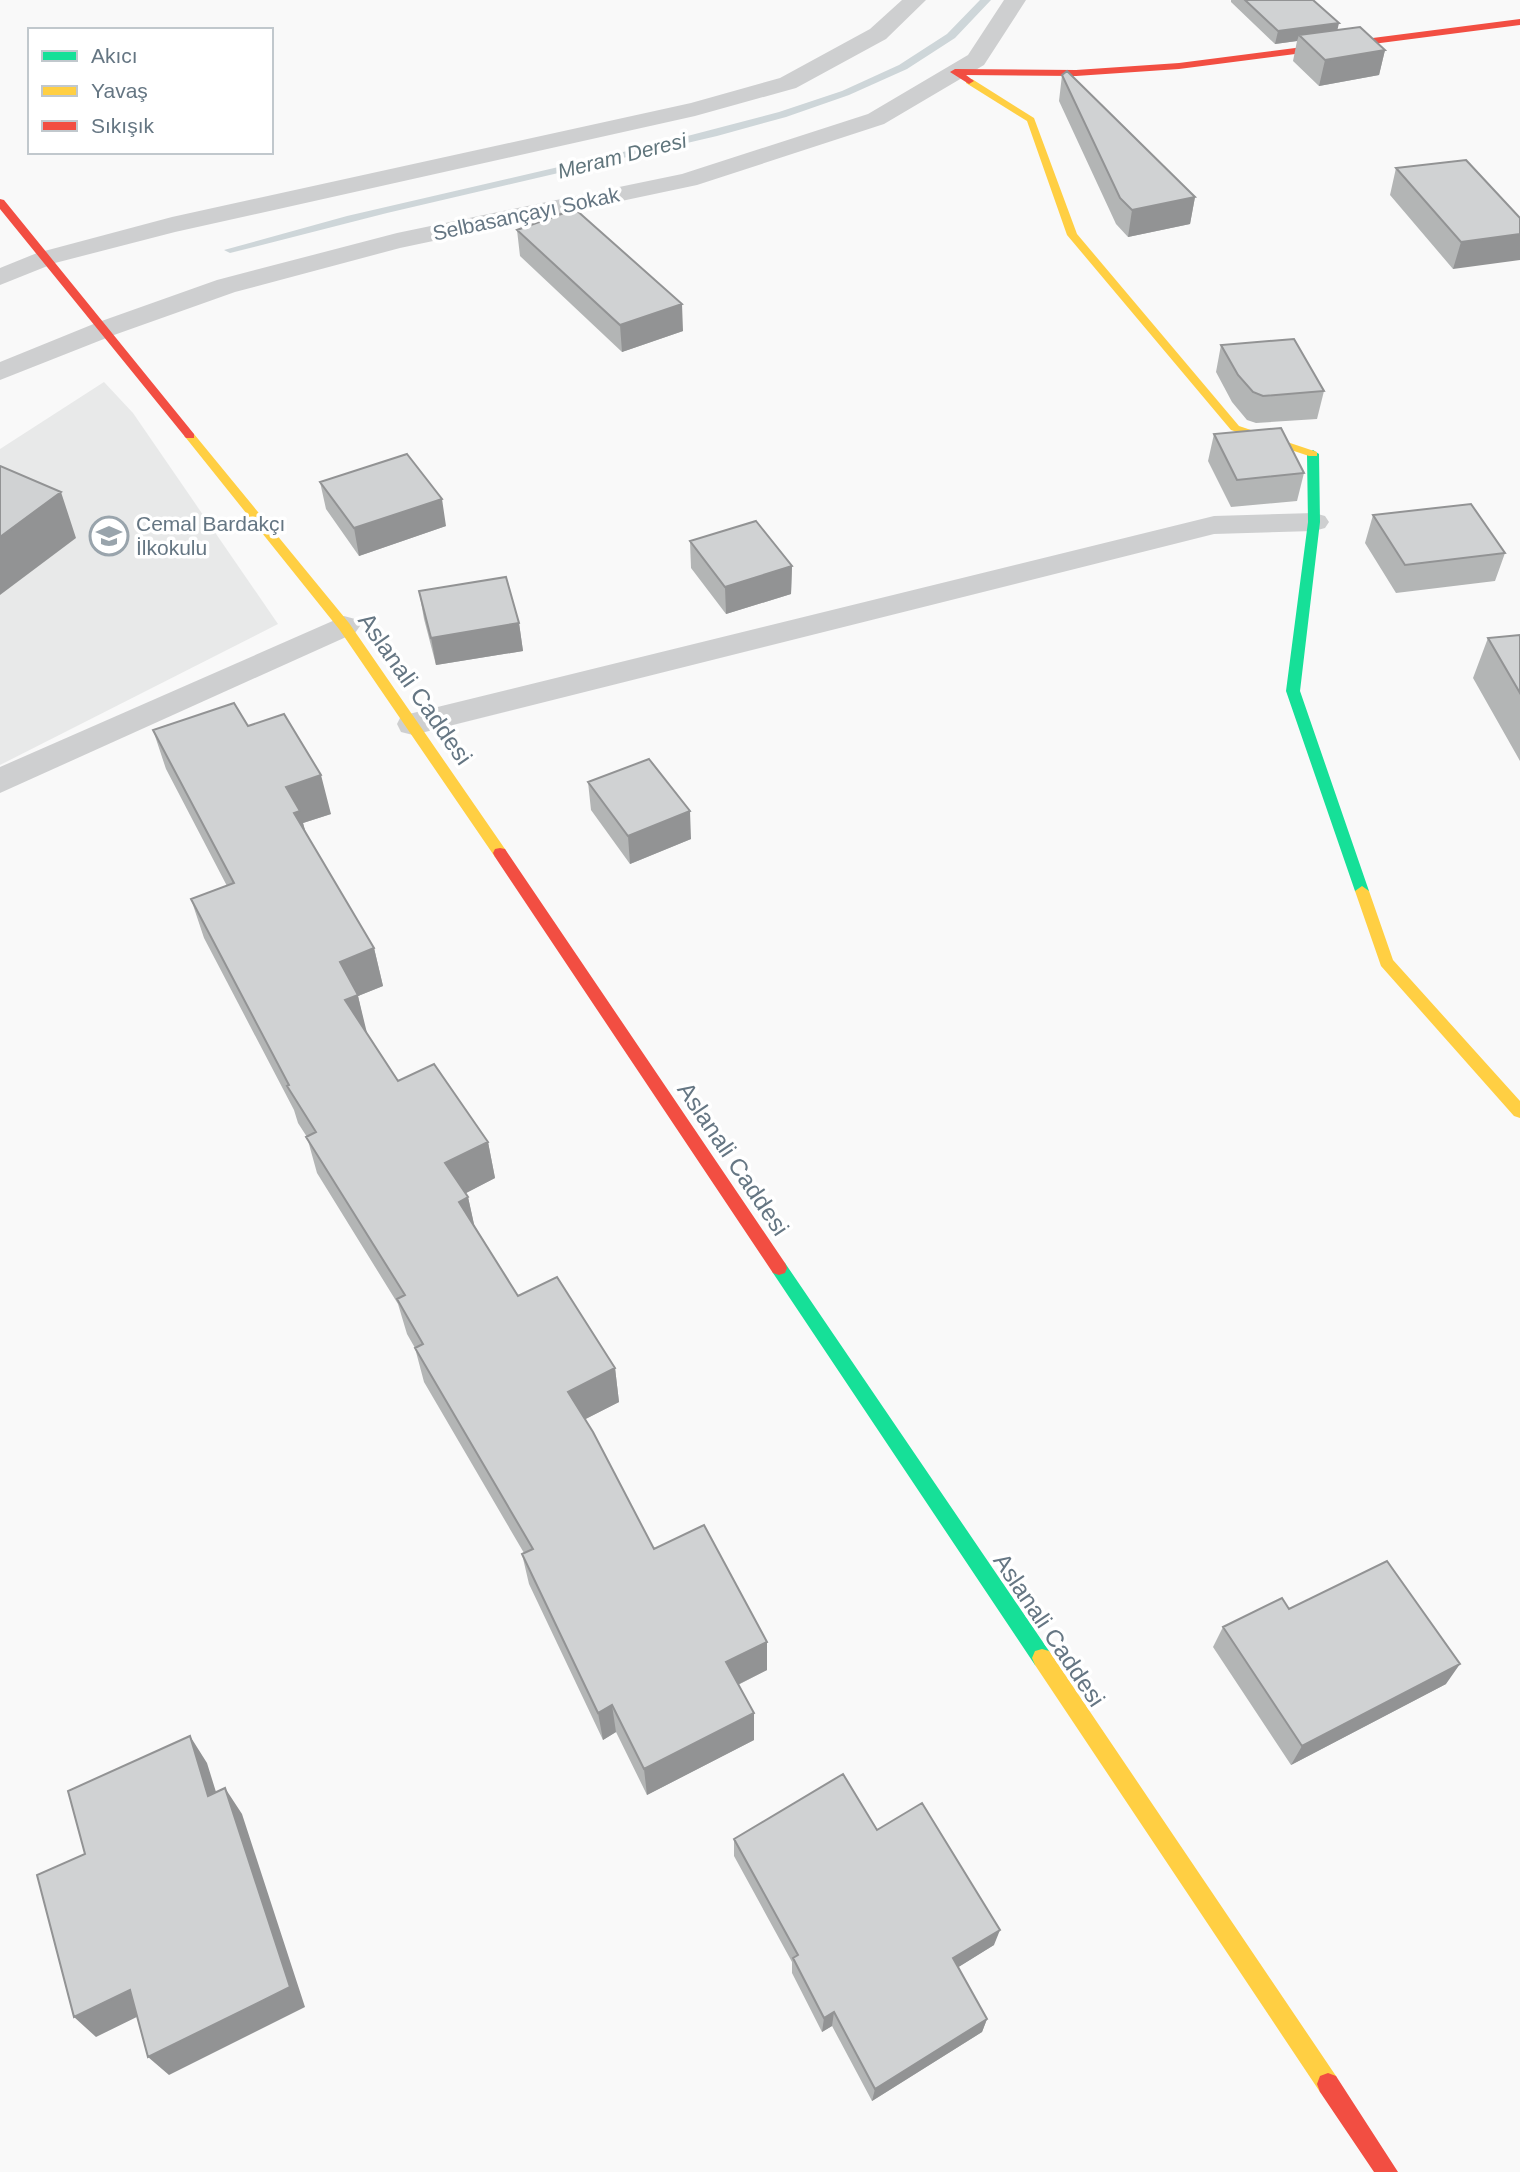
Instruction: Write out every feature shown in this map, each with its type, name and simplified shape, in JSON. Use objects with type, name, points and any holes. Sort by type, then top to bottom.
[{"type":"street","points":[[0,278],[46,258],[172,225],[695,109],[788,83],[878,34],[915,0]]},
{"type":"street","name":"Selbasançayı Sokak","points":[[0,372],[105,329],[226,286],[397,241],[688,180],[876,119],[976,60],[1015,0]]},
{"type":"street","points":[[955,72],[1076,73],[1179,66],[1520,22]]},
{"type":"street","points":[[955,72],[1031,120],[1072,235],[1235,428],[1314,454],[1314,522],[1293,691],[1386,962],[1520,1112]]},
{"type":"street","name":"Aslanali Caddesi","points":[[0,202],[344,626],[413,724],[1387,2172]]},
{"type":"street","points":[[413,724],[1214,525],[1314,522]]},
{"type":"street","points":[[0,781],[344,626]]},
{"type":"shaded area","name":"Cemal Bardakçı İlkokulu","points":[[104,382],[133,413],[278,624],[0,765],[0,449]]},
{"type":"building","points":[[1245,0],[1313,0],[1339,23],[1278,31]]},
{"type":"building","points":[[1360,27],[1385,50],[1325,60],[1299,35]]},
{"type":"building","points":[[1067,71],[1195,197],[1132,210],[1120,198],[1062,75]]},
{"type":"building","points":[[1466,160],[1520,218],[1520,234],[1461,242],[1396,168]]},
{"type":"building","points":[[575,209],[682,304],[620,325],[517,230]]},
{"type":"building","points":[[1294,339],[1324,391],[1263,396],[1253,392],[1238,375],[1221,345]]},
{"type":"building","points":[[1281,428],[1304,473],[1237,480],[1214,434]]},
{"type":"building","points":[[407,454],[442,499],[354,528],[320,482]]},
{"type":"building","points":[[0,466],[61,492],[0,537]]},
{"type":"building","points":[[1471,504],[1505,553],[1405,565],[1373,515]]},
{"type":"building","points":[[756,521],[792,566],[725,587],[690,541]]},
{"type":"building","points":[[506,577],[519,623],[431,638],[419,591]]},
{"type":"building","points":[[1520,635],[1520,693],[1488,638]]},
{"type":"building","points":[[234,703],[248,726],[284,714],[321,775],[286,787],[300,811],[294,813],[374,948],[340,962],[358,995],[345,1000],[398,1081],[434,1064],[488,1142],[445,1163],[468,1197],[459,1202],[518,1296],[557,1277],[615,1368],[568,1392],[593,1432],[654,1549],[704,1525],[767,1642],[726,1662],[754,1713],[644,1769],[612,1705],[598,1713],[522,1554],[533,1549],[415,1348],[423,1344],[397,1299],[405,1295],[306,1137],[316,1132],[287,1086],[289,1085],[191,899],[234,883],[153,730]]},
{"type":"building","points":[[649,759],[690,811],[628,836],[588,782]]},
{"type":"building","points":[[1387,1561],[1460,1664],[1302,1746],[1223,1627],[1282,1598],[1289,1609]]},
{"type":"building","points":[[190,1736],[208,1796],[225,1788],[290,1987],[148,2057],[130,1990],[74,2017],[37,1875],[85,1854],[68,1791]]},
{"type":"building","points":[[843,1774],[877,1830],[922,1803],[1000,1930],[953,1958],[987,2019],[875,2089],[834,2012],[824,2018],[793,1958],[798,1955],[734,1839]]},
{"type":"waterway","name":"Meram Deresi","points":[[230,250],[783,115],[846,93],[903,67],[951,36],[986,0]]},
{"type":"traffic: fast","points":[[1313,454],[1314,522],[1293,691],[1362,891]]},
{"type":"traffic: fast","points":[[779,1268],[1042,1658]]},
{"type":"traffic: slow","points":[[969,81],[1031,120],[1072,235],[1235,428],[1313,454]]},
{"type":"traffic: slow","points":[[190,436],[344,626],[500,853]]},
{"type":"traffic: slow","points":[[1362,891],[1386,962],[1520,1112]]},
{"type":"traffic: slow","points":[[1042,1658],[1328,2084]]},
{"type":"traffic: jam","points":[[969,81],[955,72],[1076,73],[1179,66],[1520,22]]},
{"type":"traffic: jam","points":[[0,202],[190,436]]},
{"type":"traffic: jam","points":[[500,853],[779,1268]]},
{"type":"traffic: jam","points":[[1328,2084],[1387,2172]]},
{"type":"place","name":"Cemal Bardakçı İlkokulu","points":[[109,536]]}]
